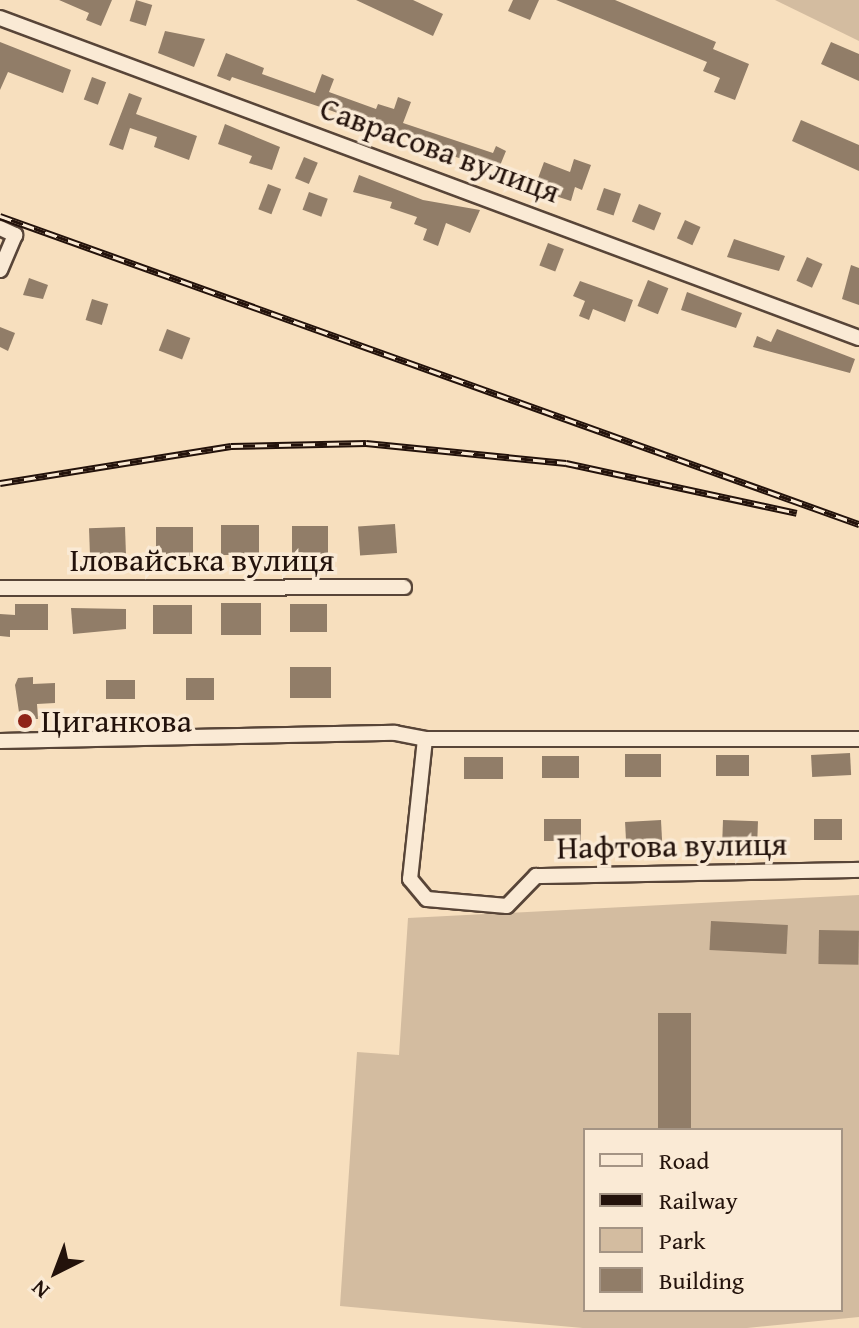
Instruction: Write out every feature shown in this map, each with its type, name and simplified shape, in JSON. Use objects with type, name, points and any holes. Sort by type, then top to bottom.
[{"type":"street","name":"Саврасова вулиця","points":[[0,18],[859,338]]},
{"type":"street","points":[[0,228],[15,235],[0,270]]},
{"type":"street","name":"Іловайська вулиця","points":[[0,588],[404,587]]},
{"type":"street","points":[[0,741],[395,733],[425,739],[859,739]]},
{"type":"street","name":"Нафтова вулиця","points":[[425,739],[410,879],[427,899],[507,906],[536,876],[859,870]]},
{"type":"green space","points":[[775,0],[859,0],[859,41]]},
{"type":"green space","points":[[859,895],[859,1317],[747,1328],[583,1328],[340,1306],[357,1052],[399,1055],[408,918]]},
{"type":"building","points":[[59,0],[112,0],[101,26],[86,20],[89,13]]},
{"type":"building","points":[[136,0],[152,5],[146,26],[130,21]]},
{"type":"building","points":[[356,0],[413,0],[443,14],[433,36]]},
{"type":"building","points":[[513,0],[539,0],[530,20],[508,11]]},
{"type":"building","points":[[556,0],[615,0],[716,42],[713,49],[749,64],[735,100],[714,92],[720,78],[703,71],[707,62]]},
{"type":"building","points":[[165,31],[205,39],[194,67],[158,53]]},
{"type":"building","points":[[0,42],[71,70],[63,93],[8,72],[0,90]]},
{"type":"building","points":[[831,42],[859,54],[859,81],[821,64]]},
{"type":"building","points":[[226,53],[264,68],[262,74],[315,93],[322,74],[334,79],[329,92],[376,109],[378,104],[394,109],[398,97],[411,102],[403,123],[493,153],[496,146],[506,151],[499,168],[477,159],[475,164],[232,77],[230,81],[217,76]]},
{"type":"building","points":[[92,77],[106,82],[98,105],[84,100]]},
{"type":"building","points":[[129,93],[142,98],[136,114],[197,136],[189,160],[154,147],[157,137],[130,128],[123,150],[109,145]]},
{"type":"building","points":[[801,120],[859,145],[859,171],[792,141]]},
{"type":"building","points":[[225,124],[280,147],[272,170],[249,163],[252,156],[218,144]]},
{"type":"building","points":[[304,157],[318,163],[309,184],[295,178]]},
{"type":"building","points":[[574,159],[591,165],[582,190],[575,187],[571,201],[534,189],[544,162],[570,172]]},
{"type":"building","points":[[359,175],[423,200],[480,210],[470,233],[446,223],[438,246],[423,240],[427,229],[414,224],[417,217],[390,208],[392,202],[353,192]]},
{"type":"building","points":[[268,184],[281,189],[271,214],[258,209]]},
{"type":"building","points":[[604,188],[621,194],[614,216],[597,210]]},
{"type":"building","points":[[309,192],[328,199],[321,217],[303,210]]},
{"type":"building","points":[[639,204],[661,213],[654,231],[632,222]]},
{"type":"building","points":[[685,220],[701,227],[692,245],[677,238]]},
{"type":"building","points":[[734,239],[785,256],[779,271],[727,257]]},
{"type":"building","points":[[548,243],[564,249],[555,271],[539,265]]},
{"type":"building","points":[[807,257],[823,264],[812,288],[796,281]]},
{"type":"building","points":[[851,265],[859,268],[859,305],[842,299]]},
{"type":"building","points":[[29,278],[48,285],[43,299],[23,295]]},
{"type":"building","points":[[648,280],[668,288],[658,314],[638,306]]},
{"type":"building","points":[[580,281],[633,300],[625,322],[593,309],[589,320],[579,316],[585,301],[573,296]]},
{"type":"building","points":[[687,292],[742,313],[736,328],[681,310]]},
{"type":"building","points":[[92,299],[108,304],[102,325],[86,320]]},
{"type":"building","points":[[0,327],[15,333],[8,351],[0,347]]},
{"type":"building","points":[[167,329],[190,338],[182,359],[159,350]]},
{"type":"building","points":[[777,329],[855,359],[850,373],[753,347],[757,336],[771,342]]},
{"type":"building","points":[[395,524],[397,553],[360,556],[358,527]]},
{"type":"building","points":[[221,525],[259,525],[259,555],[221,555]]},
{"type":"building","points":[[292,526],[328,526],[328,554],[292,554]]},
{"type":"building","points":[[125,527],[126,557],[90,558],[89,528]]},
{"type":"building","points":[[156,527],[193,527],[193,556],[156,556]]},
{"type":"building","points":[[221,603],[261,603],[261,635],[221,635]]},
{"type":"building","points":[[15,604],[48,604],[48,630],[10,630],[10,637],[0,636],[0,614],[15,615]]},
{"type":"building","points":[[290,604],[327,604],[327,632],[290,632]]},
{"type":"building","points":[[153,605],[192,605],[192,634],[153,634]]},
{"type":"building","points":[[71,608],[126,609],[126,629],[73,634]]},
{"type":"building","points":[[290,667],[331,667],[331,698],[290,698]]},
{"type":"building","points":[[33,677],[33,684],[55,683],[55,703],[37,704],[38,719],[20,719],[15,685],[18,678]]},
{"type":"building","points":[[186,678],[214,678],[214,700],[186,700]]},
{"type":"building","points":[[106,680],[135,680],[135,699],[106,699]]},
{"type":"building","points":[[850,753],[851,775],[812,777],[811,755]]},
{"type":"building","points":[[625,754],[661,754],[661,777],[625,777]]},
{"type":"building","points":[[716,755],[749,755],[749,776],[716,776]]},
{"type":"building","points":[[542,756],[579,756],[579,778],[542,778]]},
{"type":"building","points":[[464,757],[503,757],[503,779],[464,779]]},
{"type":"building","points":[[544,819],[581,819],[581,841],[544,841]]},
{"type":"building","points":[[814,819],[842,819],[842,840],[814,840]]},
{"type":"building","points":[[661,820],[662,842],[626,844],[625,822]]},
{"type":"building","points":[[723,820],[758,821],[757,843],[722,842]]},
{"type":"building","points":[[711,921],[788,925],[786,954],[709,950]]},
{"type":"building","points":[[819,930],[859,931],[858,965],[818,964]]},
{"type":"building","points":[[658,1013],[691,1013],[691,1128],[658,1128]]},
{"type":"railway","points":[[0,216],[859,524]]},
{"type":"railway","points":[[0,483],[231,446],[366,443],[566,463],[797,513]]},
{"type":"place","name":"Циганкова","points":[[25,721]]}]
